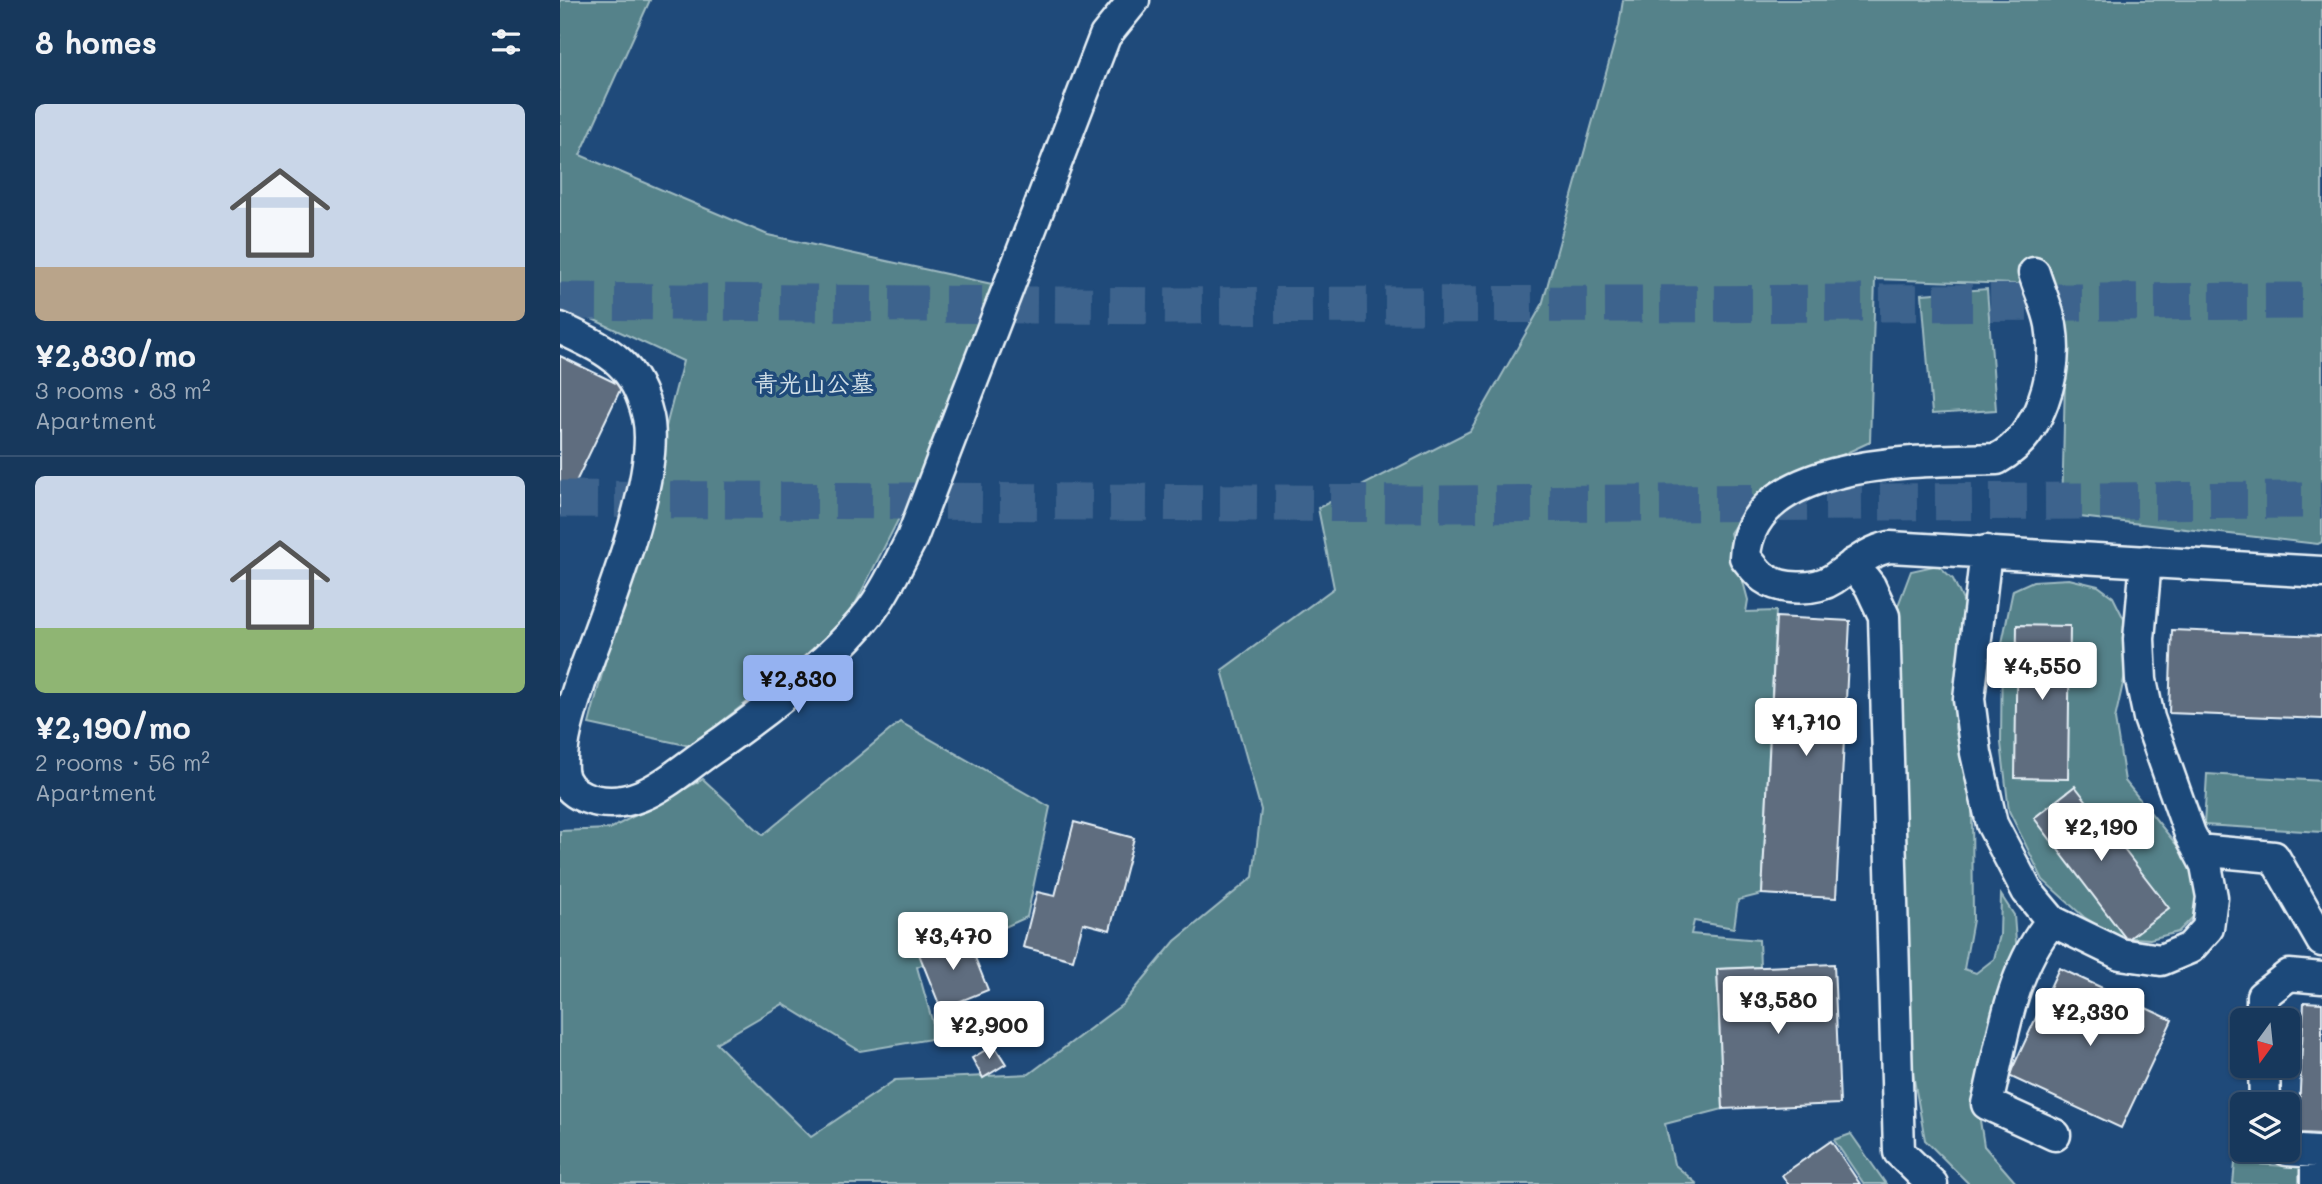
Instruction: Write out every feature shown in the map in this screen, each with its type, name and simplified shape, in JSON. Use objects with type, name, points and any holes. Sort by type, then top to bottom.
[{"type":"street","points":[[560,328],[604,349],[627,368],[642,399],[650,438],[648,467],[628,542],[567,727],[562,773],[570,797],[614,802],[649,794],[713,749],[829,656],[872,609],[912,538],[1105,36],[1134,0]]},
{"type":"street","points":[[2034,274],[2051,326],[2051,365],[2042,404],[2028,433],[2013,450],[1997,459],[1850,468],[1814,479],[1771,504],[1745,543],[1745,557],[1763,578],[1784,587],[1829,581],[1879,549],[1890,547],[2322,572]]},
{"type":"street","points":[[1986,551],[1969,699],[1976,753],[1992,824],[2027,891],[2052,921],[2120,954],[2161,960],[2190,948],[2208,928],[2212,897],[2206,865],[2149,718],[2141,680],[2139,639],[2146,561]]},
{"type":"street","points":[[1853,564],[1870,586],[1884,616],[1899,1152],[1932,1184]]},
{"type":"street","points":[[2198,850],[2274,858],[2322,941]]},
{"type":"street","points":[[2052,921],[2039,937],[2013,998],[1987,1104],[2055,1135]]},
{"type":"street","points":[[2262,1008],[2262,996],[2289,975],[2322,978]]},
{"type":"street","points":[[2308,1151],[2316,1184]]},
{"type":"green space","name":"青光山公墓","points":[[560,0],[650,0],[580,155],[768,235],[992,284],[922,473],[843,628],[690,746],[589,724],[683,361],[560,304]]},
{"type":"green space","points":[[1623,0],[2322,0],[2322,542],[2318,544],[2062,515],[2067,286],[1875,279],[1870,442],[1757,494],[1730,533],[1748,600],[1746,612],[1776,611],[1762,894],[1738,900],[1734,928],[1694,921],[1691,934],[1759,940],[1760,967],[1717,969],[1723,1109],[1665,1124],[1674,1164],[1697,1184],[560,1184],[560,831],[610,829],[703,779],[763,835],[900,722],[1050,807],[1027,917],[917,967],[937,1038],[860,1051],[783,1004],[716,1043],[811,1137],[895,1080],[1029,1074],[1123,1004],[1175,941],[1253,877],[1261,810],[1222,670],[1334,588],[1318,508],[1470,431],[1542,305],[1619,26]]},
{"type":"green space","points":[[1987,289],[1996,410],[1932,414],[1922,294]]},
{"type":"green space","points":[[1938,565],[1953,579],[1966,607],[1955,728],[1972,808],[1973,920],[1964,969],[1976,973],[1994,959],[2000,935],[2001,895],[2014,915],[2017,956],[1977,1101],[1984,1146],[2017,1184],[1969,1184],[1925,1140],[1905,1030],[1896,611],[1911,571]]},
{"type":"green space","points":[[2069,579],[2098,586],[2113,597],[2124,619],[2126,670],[2115,719],[2125,781],[2188,859],[2202,884],[2201,909],[2178,932],[2150,939],[2116,937],[2084,917],[2043,880],[2009,811],[2001,743],[2002,643],[2013,590],[2033,581]]},
{"type":"green space","points":[[2207,774],[2322,781],[2322,832],[2204,825]]},
{"type":"green space","points":[[1851,1134],[1886,1184],[1864,1184],[1834,1140]]},
{"type":"green space","points":[[2235,1163],[2307,1167],[2306,1184],[2233,1184]]},
{"type":"building","points":[[560,356],[622,386],[560,515]]},
{"type":"building","points":[[1776,617],[1850,621],[1836,898],[1762,894]]},
{"type":"building","points":[[2017,625],[2070,626],[2068,779],[2015,778]]},
{"type":"building","points":[[2172,630],[2322,636],[2322,719],[2169,713]]},
{"type":"building","points":[[2075,786],[2169,908],[2127,940],[2034,818]]},
{"type":"building","points":[[1074,822],[1134,838],[1110,930],[1083,923],[1073,960],[1023,947],[1037,892],[1055,896]]},
{"type":"building","points":[[966,935],[988,990],[941,1009],[919,954]]},
{"type":"building","points":[[1834,964],[1840,1104],[1723,1109],[1717,969]]},
{"type":"building","points":[[2059,968],[2172,1020],[2121,1128],[2009,1076]]},
{"type":"building","points":[[2304,1002],[2322,1003],[2322,1134],[2300,1133]]},
{"type":"building","points":[[994,1045],[1006,1064],[983,1078],[972,1058]]},
{"type":"building","points":[[1831,1141],[1860,1184],[1788,1184],[1782,1175]]},
{"type":"tunnel","points":[[560,301],[1169,306],[2322,301]]},
{"type":"tunnel","points":[[560,499],[1435,504],[2322,500]]}]
